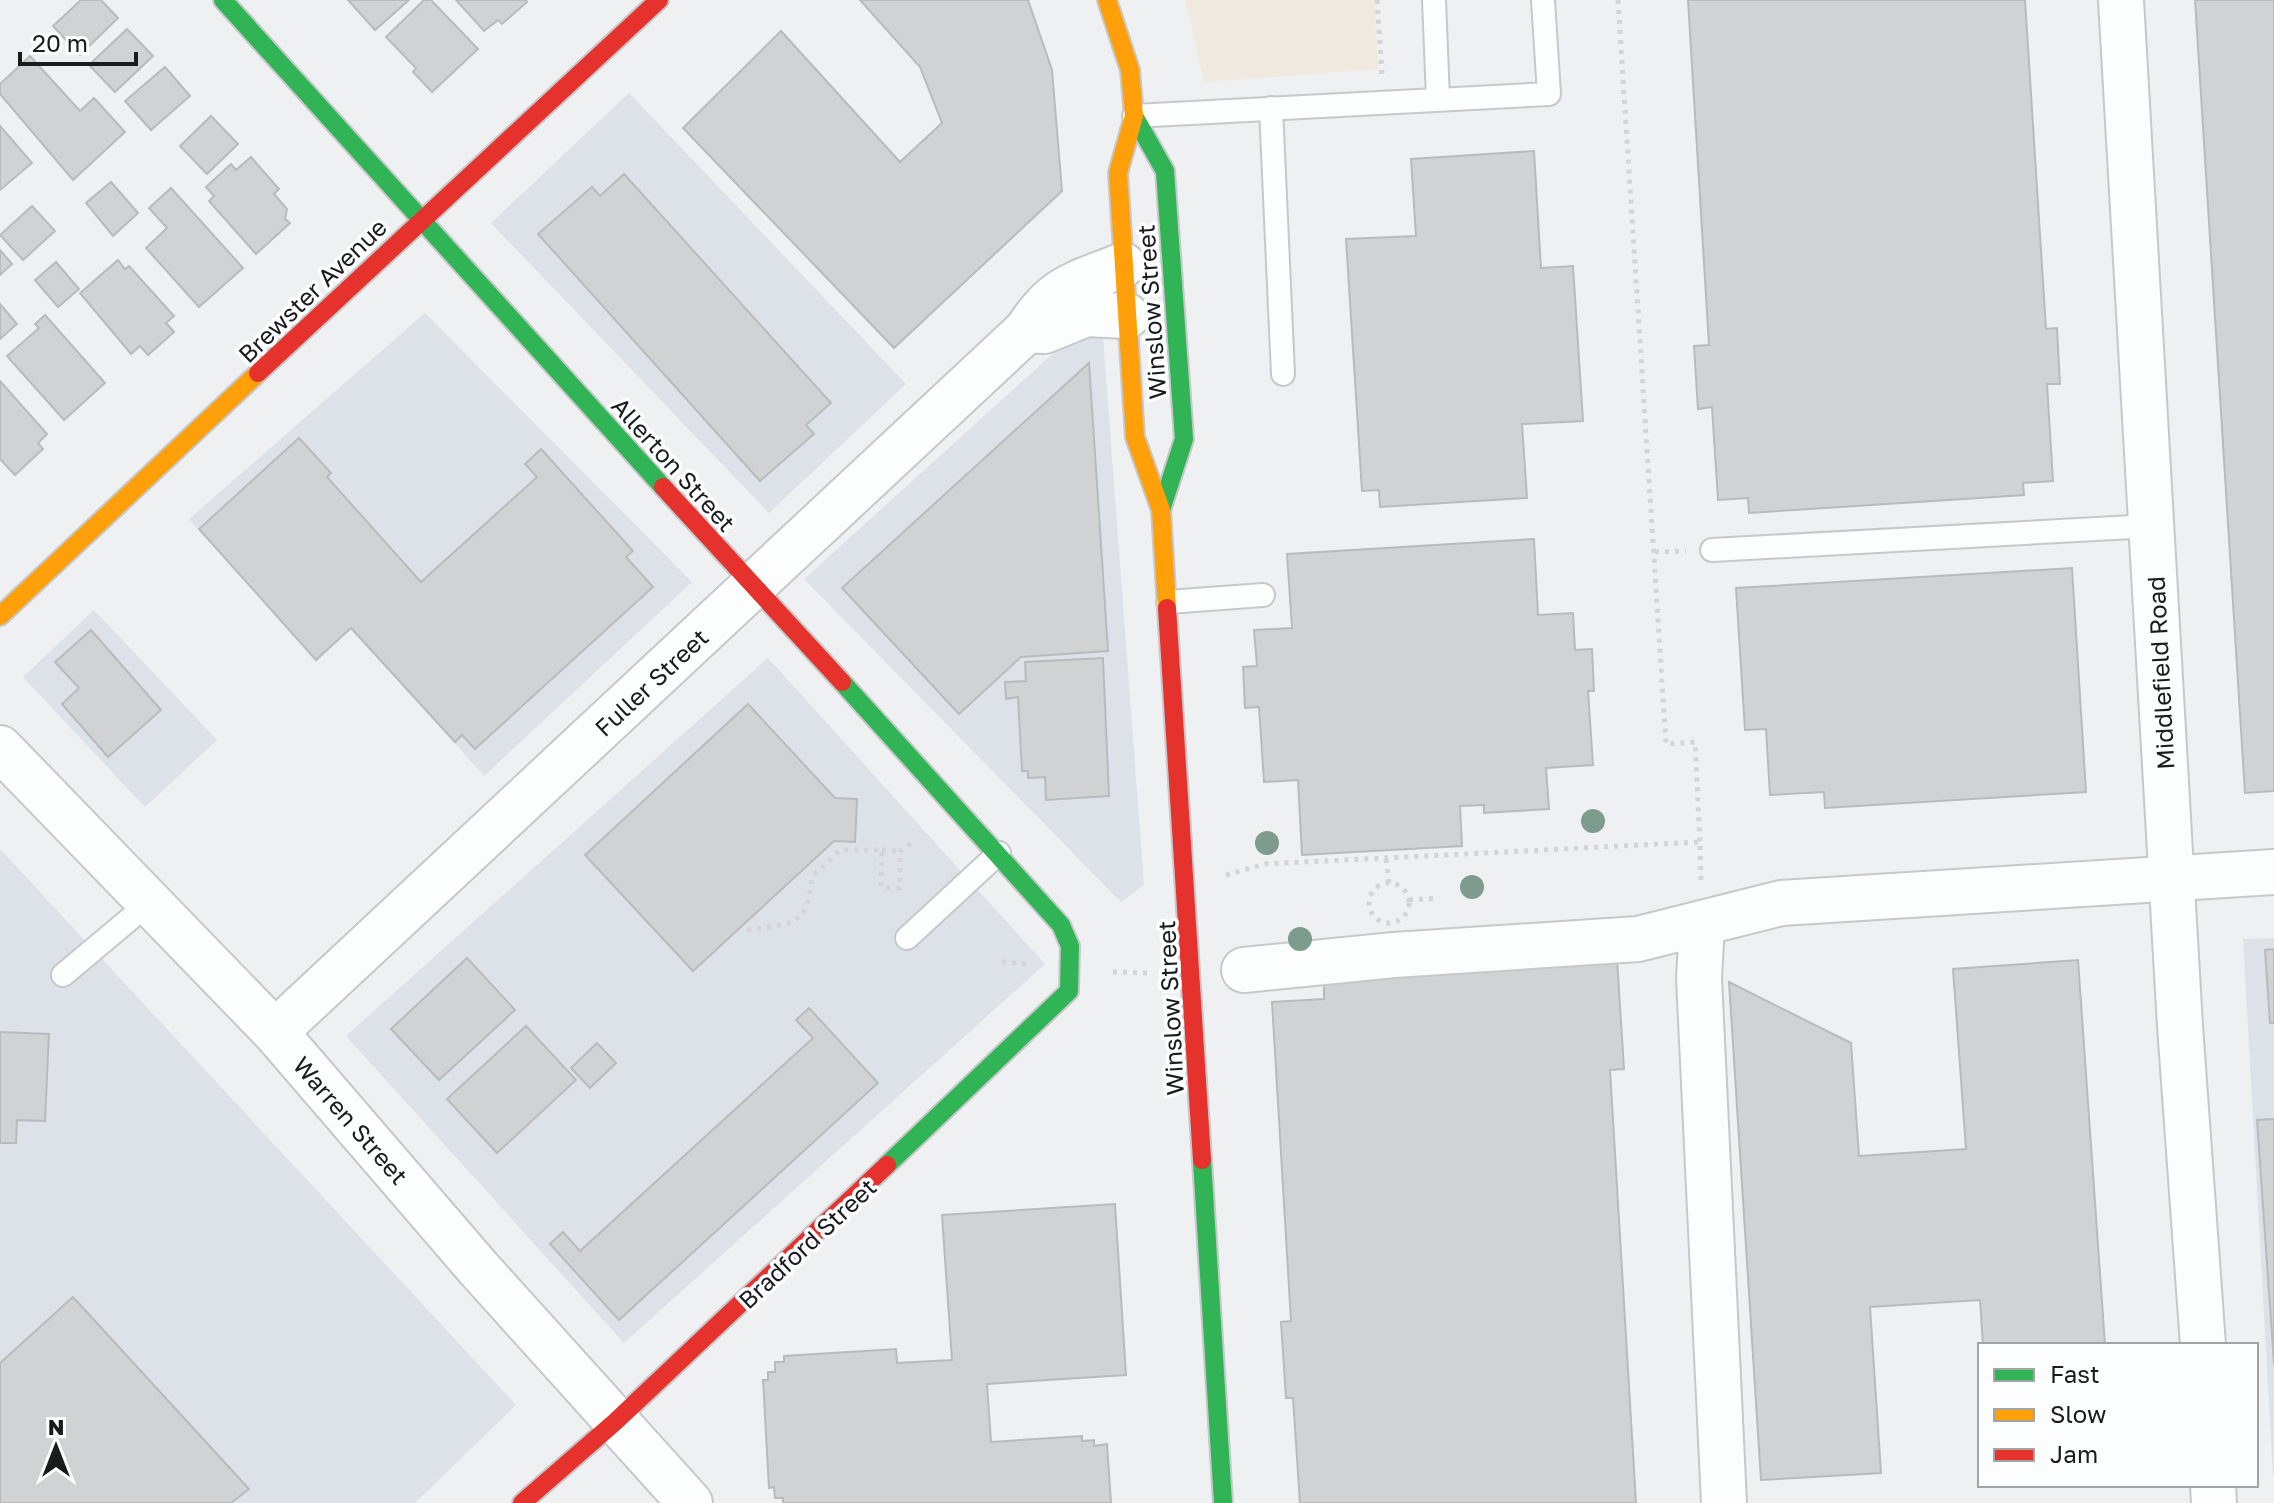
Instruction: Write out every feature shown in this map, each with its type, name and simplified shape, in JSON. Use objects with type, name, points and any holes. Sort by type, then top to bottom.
[{"type":"street","name":"Allerton Street","points":[[223,0],[752,586],[999,853],[1061,925],[1070,946],[1072,968]]},
{"type":"street","name":"Brewster Avenue","points":[[0,616],[266,370],[421,217],[659,0]]},
{"type":"street","name":"Winslow Street","points":[[1107,0],[1130,70],[1134,116],[1118,173],[1123,265],[1135,437],[1161,510],[1187,885],[1223,1503]]},
{"type":"street","name":"Middlefield Road","points":[[2121,0],[2171,879],[2203,1343]]},
{"type":"street","name":"Winslow Street","points":[[1134,116],[1165,171],[1183,423],[1184,439],[1161,510]]},
{"type":"street","name":"Fuller Street","points":[[275,1032],[1027,330],[1040,309],[1061,289],[1123,265]]},
{"type":"street","points":[[1027,330],[1044,331],[1086,314],[1127,316]]},
{"type":"street","name":"Warren Street","points":[[0,748],[275,1032],[615,1422],[690,1503]]},
{"type":"street","points":[[1244,970],[1394,955],[1569,946],[1638,939],[1781,903],[2274,872]]},
{"type":"street","points":[[1702,924],[1699,978],[1724,1503]]},
{"type":"street","name":"Bradford Street","points":[[522,1503],[615,1422],[1055,1007],[1069,991],[1072,968]]},
{"type":"lane","points":[[1434,0],[1438,99]]},
{"type":"lane","points":[[1134,116],[1549,94],[1543,0]]},
{"type":"lane","points":[[1271,108],[1283,374]]},
{"type":"lane","points":[[1712,550],[2151,526]]},
{"type":"lane","points":[[1168,602],[1263,595]]},
{"type":"lane","points":[[907,938],[999,853]]},
{"type":"lane","points":[[63,975],[149,903]]},
{"type":"path","points":[[1377,0],[1382,75]]},
{"type":"path","points":[[1618,0],[1666,744],[1695,742],[1702,924]]},
{"type":"path","points":[[1187,885],[1265,864],[1700,842]]},
{"type":"path","points":[[747,930],[793,923],[810,904],[812,877],[840,850],[900,851],[912,843]]},
{"type":"path","points":[[882,850],[881,887],[890,888],[900,888],[900,851]]},
{"type":"path","points":[[1386,859],[1389,884]]},
{"type":"path","points":[[1389,884],[1403,889],[1409,900],[1407,912],[1399,921],[1379,921],[1370,910],[1370,896],[1379,886],[1389,884]]},
{"type":"path","points":[[1409,900],[1439,898]]},
{"type":"path","points":[[1002,962],[1027,964]]},
{"type":"path","points":[[1101,971],[1155,973]]},
{"type":"shaded area","points":[[1185,0],[1374,0],[1378,69],[1204,82]]},
{"type":"shaded area","points":[[629,93],[906,384],[769,513],[491,223]]},
{"type":"shaded area","points":[[1101,310],[1144,885],[1121,902],[804,579]]},
{"type":"shaded area","points":[[425,313],[692,582],[484,776],[352,628],[316,660],[189,519]]},
{"type":"shaded area","points":[[94,610],[217,740],[145,807],[23,677]]},
{"type":"shaded area","points":[[768,658],[1045,964],[624,1343],[346,1036]]},
{"type":"shaded area","points":[[0,849],[516,1405],[415,1503],[0,1503]]},
{"type":"shaded area","points":[[2274,938],[2274,1475],[2273,1475],[2243,939]]},
{"type":"building","points":[[81,0],[101,0],[118,18],[80,55],[53,26]]},
{"type":"building","points":[[348,0],[409,0],[375,30]]},
{"type":"building","points":[[424,0],[431,0],[478,49],[432,92],[413,72],[416,68],[386,37]]},
{"type":"building","points":[[456,0],[527,2],[502,24],[498,20],[484,31]]},
{"type":"building","points":[[860,0],[1028,0],[1052,70],[1062,191],[894,348],[683,128],[781,31],[900,162],[942,123],[920,67]]},
{"type":"building","points":[[1688,0],[2025,0],[2046,329],[2057,328],[2060,384],[2047,384],[2053,481],[2023,483],[2024,495],[1749,513],[1748,498],[1718,500],[1712,407],[1698,409],[1694,346],[1709,345]]},
{"type":"building","points":[[2195,0],[2274,0],[2274,791],[2245,793]]},
{"type":"building","points":[[127,29],[153,56],[115,92],[89,65]]},
{"type":"building","points":[[30,56],[80,111],[94,98],[125,132],[73,180],[0,94],[0,84]]},
{"type":"building","points":[[165,67],[190,96],[151,130],[125,101]]},
{"type":"building","points":[[211,116],[238,144],[207,174],[180,146]]},
{"type":"building","points":[[0,126],[32,163],[0,190]]},
{"type":"building","points":[[1534,151],[1541,268],[1573,266],[1583,421],[1522,424],[1527,498],[1380,507],[1379,490],[1362,491],[1346,239],[1416,236],[1411,159]]},
{"type":"building","points":[[251,157],[279,189],[274,194],[287,209],[285,219],[290,223],[256,254],[209,201],[214,196],[206,187],[231,164],[236,170]]},
{"type":"building","points":[[624,174],[831,403],[806,425],[814,434],[760,481],[538,234],[592,187],[600,196]]},
{"type":"building","points":[[111,182],[138,213],[113,236],[86,203]]},
{"type":"building","points":[[171,188],[243,268],[199,307],[146,248],[167,228],[149,208]]},
{"type":"building","points":[[32,206],[55,231],[23,260],[0,235]]},
{"type":"building","points":[[0,250],[12,264],[0,275]]},
{"type":"building","points":[[118,260],[125,269],[129,266],[174,316],[166,323],[174,332],[148,355],[140,346],[131,354],[80,293]]},
{"type":"building","points":[[56,262],[79,289],[58,307],[35,280]]},
{"type":"building","points":[[0,304],[17,324],[0,339]]},
{"type":"building","points":[[45,315],[105,383],[64,420],[7,356],[39,328],[35,324]]},
{"type":"building","points":[[1089,363],[1108,651],[1021,657],[959,714],[842,588]]},
{"type":"building","points":[[0,381],[47,434],[38,443],[43,449],[15,475],[0,459]]},
{"type":"building","points":[[299,438],[331,473],[327,477],[421,582],[537,477],[525,464],[541,449],[633,551],[626,557],[653,587],[475,749],[462,735],[455,742],[351,628],[316,660],[199,529]]},
{"type":"building","points":[[1534,539],[1538,615],[1573,613],[1575,650],[1592,649],[1594,691],[1588,691],[1593,765],[1546,768],[1549,809],[1484,813],[1484,805],[1460,806],[1462,846],[1302,855],[1298,780],[1264,782],[1259,707],[1245,708],[1243,667],[1257,666],[1254,630],[1292,628],[1287,554]]},
{"type":"building","points":[[2072,568],[2086,792],[1825,808],[1824,792],[1770,795],[1766,729],[1745,730],[1736,588]]},
{"type":"building","points":[[91,630],[161,710],[108,757],[62,704],[79,688],[55,662]]},
{"type":"building","points":[[1103,658],[1109,796],[1046,800],[1045,777],[1028,778],[1028,771],[1022,771],[1018,697],[1006,699],[1005,682],[1026,681],[1025,662]]},
{"type":"building","points":[[748,704],[835,798],[857,799],[855,842],[834,841],[693,971],[585,855]]},
{"type":"building","points":[[2274,949],[2274,1023],[2270,1023],[2265,950]]},
{"type":"building","points":[[467,958],[515,1010],[439,1080],[391,1029]]},
{"type":"building","points":[[1617,959],[1624,1069],[1610,1070],[1636,1503],[1300,1503],[1293,1398],[1286,1398],[1281,1322],[1291,1321],[1272,1002],[1324,999],[1324,982],[1387,973]]},
{"type":"building","points":[[2078,960],[2105,1343],[1983,1343],[1980,1300],[1870,1307],[1881,1473],[1761,1480],[1729,982],[1851,1043],[1859,1156],[1966,1149],[1953,969]]},
{"type":"building","points":[[809,1008],[878,1083],[619,1320],[550,1244],[563,1232],[580,1251],[813,1038],[796,1020]]},
{"type":"building","points":[[526,1026],[576,1080],[497,1153],[447,1099]]},
{"type":"building","points":[[0,1032],[49,1034],[45,1121],[17,1120],[16,1143],[0,1143]]},
{"type":"building","points":[[597,1043],[616,1063],[590,1088],[571,1068]]},
{"type":"building","points":[[2274,1119],[2274,1364],[2257,1120]]},
{"type":"building","points":[[1115,1204],[1126,1375],[987,1384],[991,1442],[1082,1436],[1082,1441],[1094,1440],[1094,1446],[1107,1444],[1111,1503],[783,1503],[783,1498],[775,1498],[774,1487],[769,1488],[763,1380],[768,1380],[768,1372],[775,1372],[775,1362],[784,1362],[784,1356],[896,1349],[897,1363],[952,1360],[942,1215]]},
{"type":"building","points":[[73,1297],[249,1489],[231,1503],[0,1503],[0,1363]]},
{"type":"traffic: fast","points":[[223,0],[663,487]]},
{"type":"traffic: fast","points":[[1134,116],[1165,171],[1184,439],[1161,510]]},
{"type":"traffic: fast","points":[[842,682],[1061,925],[1070,946],[1069,991],[887,1165]]},
{"type":"traffic: fast","points":[[1202,1160],[1223,1503]]},
{"type":"traffic: slow","points":[[1107,0],[1130,70],[1134,116],[1118,173],[1135,437],[1161,510],[1167,608]]},
{"type":"traffic: slow","points":[[0,616],[258,373]]},
{"type":"traffic: jam","points":[[258,373],[659,0]]},
{"type":"traffic: jam","points":[[663,487],[842,682]]},
{"type":"traffic: jam","points":[[1167,608],[1202,1160]]},
{"type":"traffic: jam","points":[[522,1503],[615,1422],[887,1165]]}]
